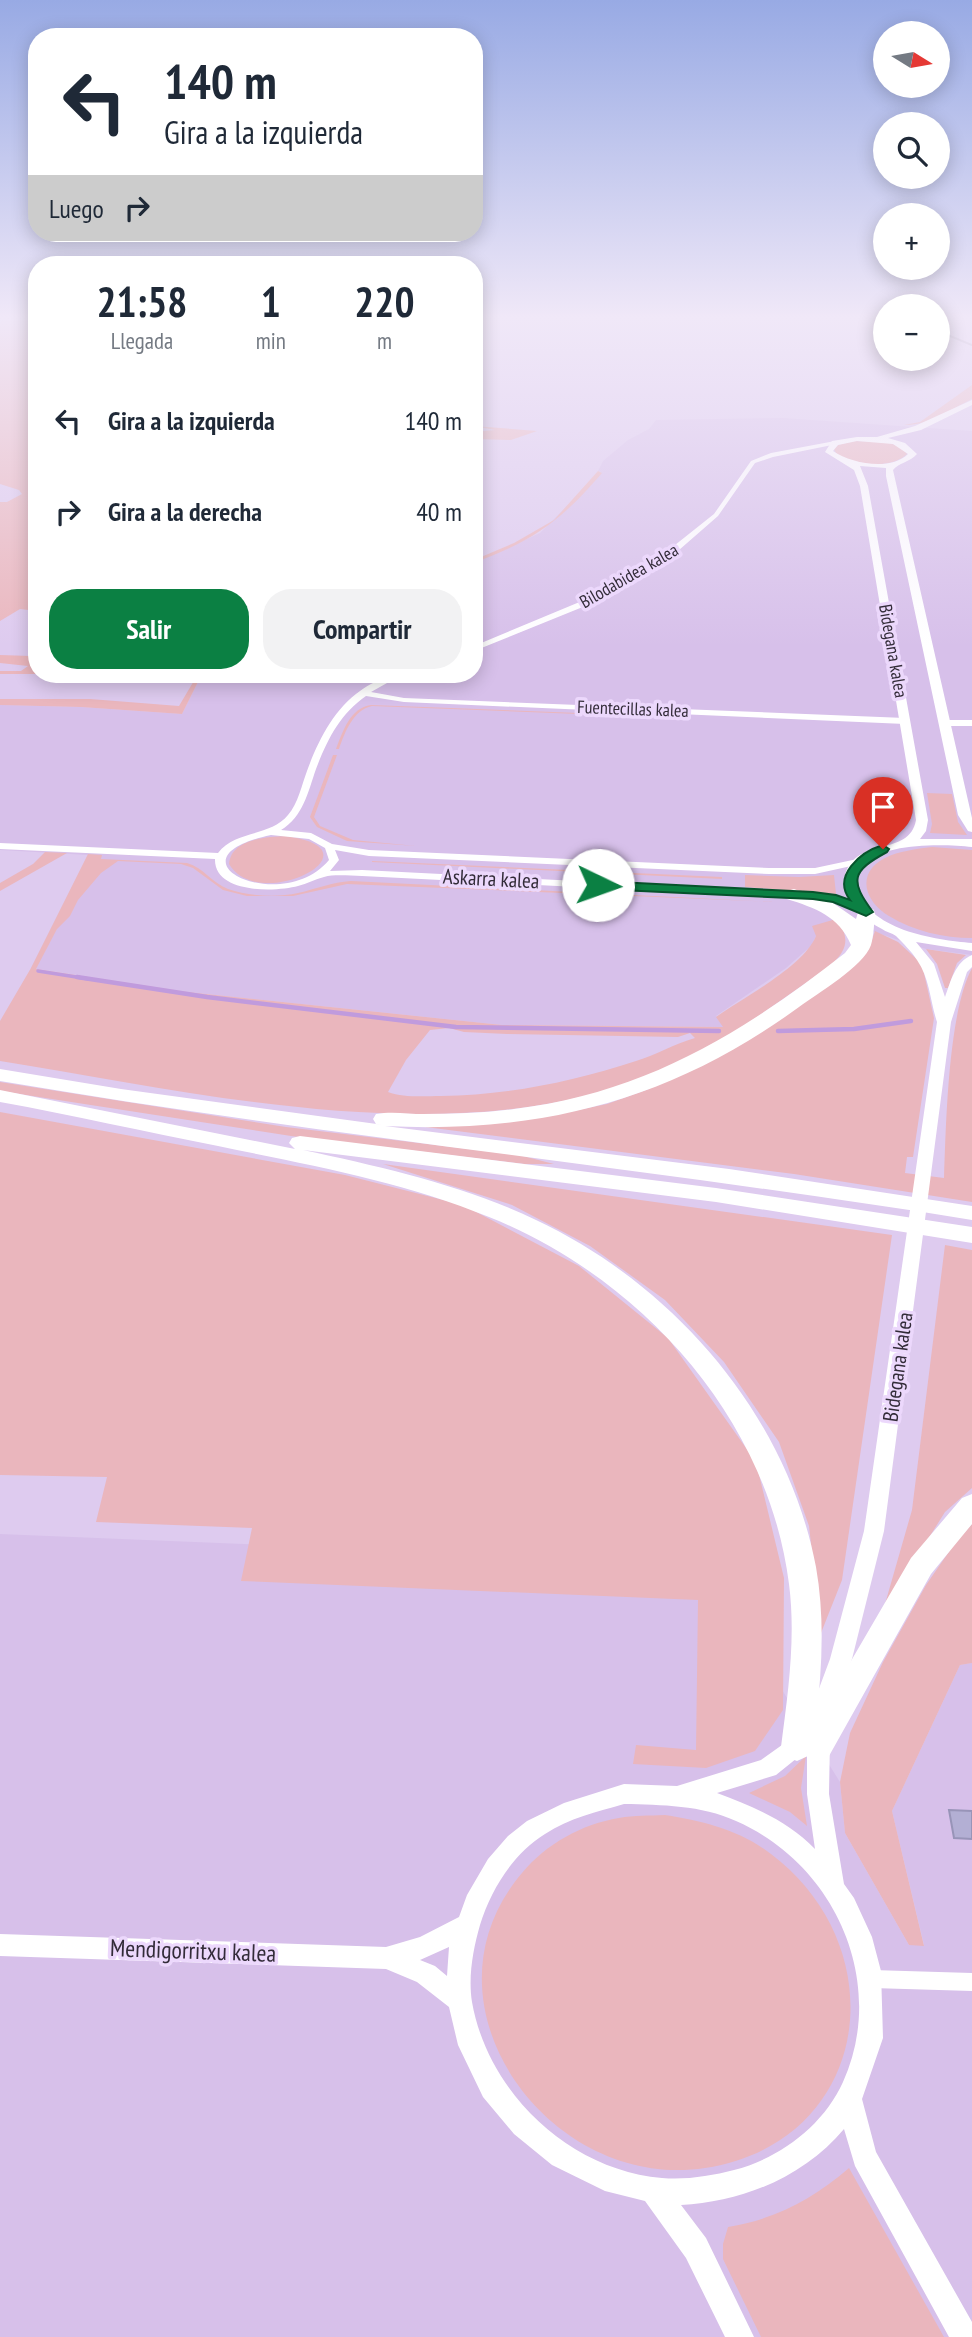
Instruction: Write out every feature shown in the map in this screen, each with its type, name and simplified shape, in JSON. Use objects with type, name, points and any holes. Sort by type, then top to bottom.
[{"type":"highway","points":[[794,895],[834,909],[853,926],[861,945]]},
{"type":"highway","points":[[160,1102],[445,1121],[521,1115],[565,1107],[638,1087],[695,1063],[726,1045],[852,957],[861,945],[866,912]]},
{"type":"highway","points":[[0,1075],[160,1102],[693,1171],[972,1213]]},
{"type":"highway","points":[[0,1096],[300,1143],[716,1195],[972,1235]]},
{"type":"highway","points":[[45,1104],[348,1167],[472,1202],[529,1226],[572,1249],[620,1280],[690,1344],[718,1377],[745,1417],[786,1508],[801,1566],[806,1626],[807,1746]]},
{"type":"highway","points":[[807,1746],[920,1566],[972,1505]]},
{"type":"street","points":[[872,439],[905,446],[912,451],[912,457],[892,464],[850,462],[836,458],[828,449],[835,443],[872,439],[914,429]]},
{"type":"street","points":[[905,446],[906,437],[917,429]]},
{"type":"street","name":"Bilodabidea kalea","points":[[483,645],[552,618],[645,571],[706,525],[733,492],[748,466],[771,455],[835,443]]},
{"type":"street","name":"Bilodabidea kalea","points":[[793,451],[836,458]]},
{"type":"street","name":"Bidegana kalea","points":[[850,462],[858,469],[864,486],[922,820],[920,831],[911,842]]},
{"type":"street","name":"Bidegana kalea","points":[[892,464],[890,476],[943,723],[964,815],[972,828]]},
{"type":"street","points":[[0,846],[222,856],[234,843],[271,832],[295,814],[329,729],[346,706],[362,693],[381,683]]},
{"type":"street","name":"Fuentecillas kalea","points":[[362,693],[404,700],[905,721]]},
{"type":"street","points":[[943,723],[972,723]]},
{"type":"street","points":[[295,814],[311,836]]},
{"type":"street","points":[[271,832],[311,836]]},
{"type":"street","name":"Askarra kalea","points":[[311,836],[329,846],[369,853],[815,872],[862,861]]},
{"type":"street","points":[[972,843],[933,840],[883,849],[862,861],[851,876],[850,885],[852,894],[866,912],[895,930],[930,942],[972,947]]},
{"type":"street","points":[[323,874],[334,860],[329,846]]},
{"type":"street","name":"Askarra kalea","points":[[222,856],[221,866],[226,874],[254,886],[292,885],[323,874],[362,873],[794,895],[836,899],[866,912]]},
{"type":"street","name":"Bidegana kalea","points":[[895,930],[925,957],[931,968],[944,1022]]},
{"type":"street","name":"Bidegana kalea","points":[[680,1795],[768,1768],[807,1746],[841,1659],[862,1588],[874,1531],[944,1022],[961,971],[972,959]]},
{"type":"street","name":"Bidegana kalea","points":[[807,1746],[816,1775],[818,1815],[834,1887]]},
{"type":"street","points":[[624,1794],[680,1795],[715,1802],[738,1811],[781,1835],[810,1858],[834,1887],[859,1931],[872,1979],[871,2041],[849,2099],[815,2142],[768,2173],[713,2190],[654,2190],[595,2175],[543,2145],[501,2103],[472,2053],[458,2000],[457,1975],[465,1926],[488,1876],[524,1836],[571,1808],[624,1794]]},
{"type":"street","name":"Mendigorritxu kalea","points":[[0,1945],[386,1958],[425,1947],[465,1926]]},
{"type":"street","name":"Mendigorritxu kalea","points":[[386,1958],[426,1974],[458,2000]]},
{"type":"street","points":[[872,1979],[972,1982]]},
{"type":"street","points":[[849,2099],[863,2157],[965,2337]]},
{"type":"street","points":[[654,2190],[696,2248],[740,2337]]},
{"type":"shaded area","points":[[0,429],[28,429],[28,610],[20,609],[0,621],[0,502],[7,502],[22,494],[19,490],[0,484]]},
{"type":"shaded area","points":[[490,429],[537,431],[511,440],[483,439],[483,431],[495,430]]},
{"type":"shaded area","points":[[649,429],[972,431],[972,955],[926,949],[835,919],[816,936],[812,945],[786,968],[716,1016],[724,1027],[502,1025],[187,992],[31,968],[88,855],[0,850],[0,705],[182,714],[198,683],[483,683],[483,559],[540,533],[601,472],[598,471],[603,461],[628,440]]},
{"type":"shaded area","points":[[855,441],[890,444],[903,449],[907,454],[891,462],[872,464],[843,457],[834,449],[838,445]]},
{"type":"shaded area","points":[[598,471],[602,473],[573,504],[545,528],[483,559],[483,556],[514,543],[554,520]]},
{"type":"shaded area","points":[[0,655],[28,656],[28,666],[0,663]]},
{"type":"shaded area","points":[[28,666],[28,674],[0,674],[0,671],[21,671]]},
{"type":"shaded area","points":[[193,683],[198,683],[182,714],[0,705],[0,699],[90,699],[179,706]]},
{"type":"shaded area","points":[[371,705],[630,716],[372,706],[365,708],[355,717],[339,749],[336,749],[353,715],[364,707]]},
{"type":"shaded area","points":[[333,755],[337,755],[314,817],[320,826],[353,840],[416,846],[347,841],[317,827],[310,817]]},
{"type":"shaded area","points":[[927,793],[952,794],[958,822],[967,835],[930,833],[932,824]]},
{"type":"shaded area","points":[[285,836],[313,843],[323,853],[320,864],[306,874],[287,881],[265,883],[244,878],[229,864],[231,856],[243,844]]},
{"type":"shaded area","points":[[932,847],[972,850],[972,938],[940,935],[908,926],[881,910],[869,895],[867,879],[876,864],[896,854]]},
{"type":"shaded area","points":[[45,852],[67,853],[0,891],[0,883],[33,864]]},
{"type":"shaded area","points":[[88,854],[102,855],[101,859],[187,863],[228,889],[263,896],[247,896],[223,890],[193,868],[181,864],[118,861],[101,873],[78,900],[70,916],[57,929],[36,969],[187,992],[502,1025],[723,1027],[716,1017],[799,959],[816,936],[812,926],[836,919],[843,929],[845,939],[841,954],[819,974],[714,1044],[673,1066],[576,1098],[495,1111],[412,1114],[328,1110],[244,1101],[0,1061],[0,1021],[31,968]],"holes":[[[449,1028],[464,1032],[507,1034],[678,1037],[690,1033],[695,1038],[643,1059],[540,1086],[466,1095],[414,1096],[388,1092],[406,1060],[430,1030]]]},
{"type":"shaded area","points":[[372,862],[722,877],[722,879]]},
{"type":"shaded area","points":[[745,875],[834,875],[836,894],[745,887]]},
{"type":"shaded area","points":[[351,881],[775,902],[347,884],[293,896],[263,896],[290,895]]},
{"type":"shaded area","points":[[875,931],[898,942],[922,964],[934,1018],[913,1157],[907,1157],[905,1173],[944,1178],[953,1040],[964,988],[972,968],[972,1202],[794,1174],[424,1125],[554,1115],[607,1104],[649,1089],[869,948]]},
{"type":"shaded area","points":[[926,949],[966,955],[957,963],[948,988],[945,988],[937,964]]},
{"type":"shaded area","points":[[0,1082],[286,1127],[519,1155],[554,1164],[525,1164],[291,1136],[0,1091]]},
{"type":"shaded area","points":[[0,1112],[345,1175],[463,1205],[579,1266],[668,1338],[756,1462],[784,1578],[783,1710],[755,1751],[706,1768],[633,1764],[636,1745],[696,1750],[698,1600],[241,1581],[252,1528],[96,1522],[107,1477],[0,1475]]},
{"type":"shaded area","points":[[383,1164],[892,1235],[842,1580],[821,1633],[809,1526],[779,1442],[724,1362],[665,1300],[590,1246],[512,1205]]},
{"type":"shaded area","points":[[945,1245],[972,1250],[972,1488],[945,1512],[883,1611],[912,1510]]},
{"type":"shaded area","points":[[972,1524],[972,1663],[960,1665],[892,1811],[924,1946],[909,1945],[845,1833],[840,1782],[850,1733],[883,1662],[926,1585],[955,1543]]},
{"type":"shaded area","points":[[0,1534],[702,1563],[840,1782],[845,1833],[909,1945],[924,1945],[892,1811],[960,1665],[972,1663],[972,2337],[0,2337]]},
{"type":"shaded area","points":[[806,1756],[801,1788],[807,1826],[790,1812],[749,1793],[785,1776]]},
{"type":"shaded area","points":[[665,1815],[721,1828],[747,1839],[771,1854],[811,1894],[837,1939],[850,1988],[848,2037],[832,2082],[803,2121],[761,2151],[705,2168],[648,2168],[595,2150],[549,2119],[513,2078],[490,2030],[482,1977],[492,1924],[522,1873],[542,1853],[578,1830],[592,1825],[625,1817]]},
{"type":"shaded area","points":[[849,2168],[944,2337],[761,2337],[723,2259],[723,2244],[728,2227],[762,2219],[793,2206],[822,2189]]},
{"type":"building","points":[[949,1810],[972,1811],[972,1839],[954,1838]]},
{"type":"waterway","points":[[38,971],[89,979]]},
{"type":"waterway","points":[[77,977],[207,997],[456,1027],[719,1031]]},
{"type":"waterway","points":[[778,1031],[854,1029],[911,1021]]},
{"type":"route","points":[[598,885],[813,895],[836,899],[866,912],[852,894],[851,876],[862,861],[883,849]]}]
